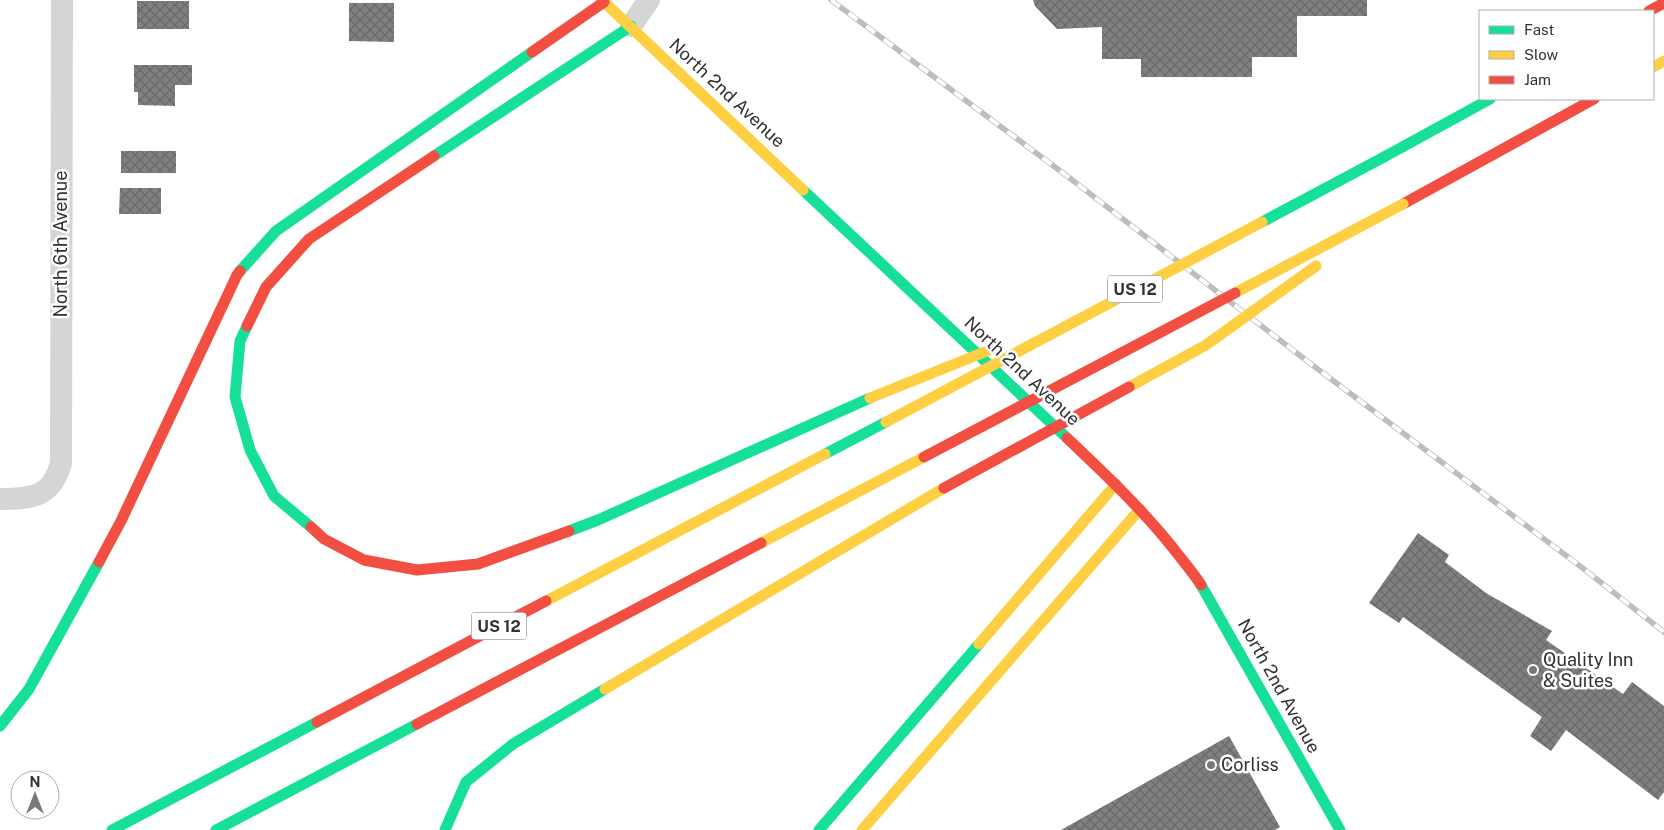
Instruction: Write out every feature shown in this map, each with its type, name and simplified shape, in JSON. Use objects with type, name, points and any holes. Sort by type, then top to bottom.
[{"type":"main road","name":"North 2nd Avenue","points":[[606,1],[1116,484],[1140,509],[1173,547],[1204,590],[1340,830]]},
{"type":"main road","points":[[0,726],[29,689],[121,521],[237,275],[276,231],[606,1]]},
{"type":"main road","points":[[1651,10],[1664,3]]},
{"type":"main road","points":[[631,26],[309,239],[266,288],[240,342],[235,397],[250,450],[274,496],[324,539],[364,560],[417,570],[478,564],[598,520],[870,398],[998,347]]},
{"type":"main road","name":"US 12","points":[[112,830],[886,422],[1488,100]]},
{"type":"main road","name":"US 12","points":[[216,830],[1402,204],[1592,100]]},
{"type":"main road","points":[[446,830],[466,782],[513,744],[944,488],[1206,344],[1402,204]]},
{"type":"main road","points":[[1025,336],[1116,299]]},
{"type":"main road","points":[[819,830],[1116,484]]},
{"type":"main road","points":[[862,830],[1140,509]]},
{"type":"street","name":"North 6th Avenue","points":[[0,499],[33,497],[43,493],[51,486],[57,476],[61,462],[62,0]]},
{"type":"street","points":[[631,26],[649,0]]},
{"type":"building","points":[[1033,0],[1367,0],[1367,16],[1297,16],[1297,57],[1252,57],[1252,77],[1141,77],[1141,59],[1102,59],[1102,27],[1057,29],[1035,6]]},
{"type":"building","points":[[137,1],[189,1],[189,29],[137,29]]},
{"type":"building","points":[[349,3],[394,3],[394,42],[349,41]]},
{"type":"building","points":[[134,65],[192,65],[192,85],[175,85],[175,106],[138,105],[138,92],[134,92]]},
{"type":"building","points":[[121,151],[176,151],[176,173],[121,173]]},
{"type":"building","points":[[120,188],[161,188],[161,214],[119,214]]},
{"type":"building","points":[[1418,533],[1449,555],[1445,562],[1486,593],[1552,631],[1546,640],[1623,694],[1632,682],[1664,706],[1664,792],[1658,800],[1566,730],[1551,751],[1530,736],[1542,717],[1403,617],[1399,623],[1369,603]]},
{"type":"building","name":"Corliss","points":[[1229,736],[1280,827],[1275,830],[1061,830]]},
{"type":"railway","points":[[831,0],[1067,176],[1664,632]]},
{"type":"traffic: fast","points":[[434,156],[631,26]]},
{"type":"traffic: fast","points":[[240,271],[276,231],[532,52]]},
{"type":"traffic: fast","points":[[1384,157],[1488,100]]},
{"type":"traffic: fast","points":[[1262,222],[1384,157]]},
{"type":"traffic: fast","points":[[803,190],[1067,438]]},
{"type":"traffic: fast","points":[[247,326],[240,341],[235,397],[250,450],[274,496],[311,527]]},
{"type":"traffic: fast","points":[[569,531],[598,520],[870,398]]},
{"type":"traffic: fast","points":[[825,454],[886,422]]},
{"type":"traffic: fast","points":[[0,726],[29,689],[99,562]]},
{"type":"traffic: fast","points":[[1201,585],[1340,830]]},
{"type":"traffic: fast","points":[[819,830],[979,644]]},
{"type":"traffic: fast","points":[[445,830],[466,782],[513,744],[605,689]]},
{"type":"traffic: fast","points":[[112,830],[317,722]]},
{"type":"traffic: fast","points":[[216,830],[417,724]]},
{"type":"traffic: slow","points":[[602,0],[803,190]]},
{"type":"traffic: slow","points":[[1654,66],[1664,61]]},
{"type":"traffic: slow","points":[[1235,293],[1403,204]]},
{"type":"traffic: slow","points":[[886,422],[1262,222]]},
{"type":"traffic: slow","points":[[1129,387],[1206,345],[1316,266]]},
{"type":"traffic: slow","points":[[870,398],[987,351]]},
{"type":"traffic: slow","points":[[546,601],[825,454]]},
{"type":"traffic: slow","points":[[761,543],[924,457]]},
{"type":"traffic: slow","points":[[979,644],[1116,484]]},
{"type":"traffic: slow","points":[[605,689],[944,488]]},
{"type":"traffic: slow","points":[[862,830],[1140,509]]},
{"type":"traffic: jam","points":[[532,52],[604,2]]},
{"type":"traffic: jam","points":[[1651,10],[1664,3]]},
{"type":"traffic: jam","points":[[1403,204],[1592,100]]},
{"type":"traffic: jam","points":[[247,326],[266,287],[309,239],[434,156]]},
{"type":"traffic: jam","points":[[99,562],[121,521],[240,271]]},
{"type":"traffic: jam","points":[[924,457],[1235,293]]},
{"type":"traffic: jam","points":[[944,488],[1129,387]]},
{"type":"traffic: jam","points":[[1067,438],[1148,519],[1201,585]]},
{"type":"traffic: jam","points":[[311,527],[324,539],[364,560],[417,570],[478,564],[569,531]]},
{"type":"traffic: jam","points":[[417,724],[761,543]]},
{"type":"traffic: jam","points":[[317,722],[546,601]]},
{"type":"place","name":"Quality Inn & Suites","points":[[1533,670]]},
{"type":"place","name":"Corliss","points":[[1211,765]]}]
